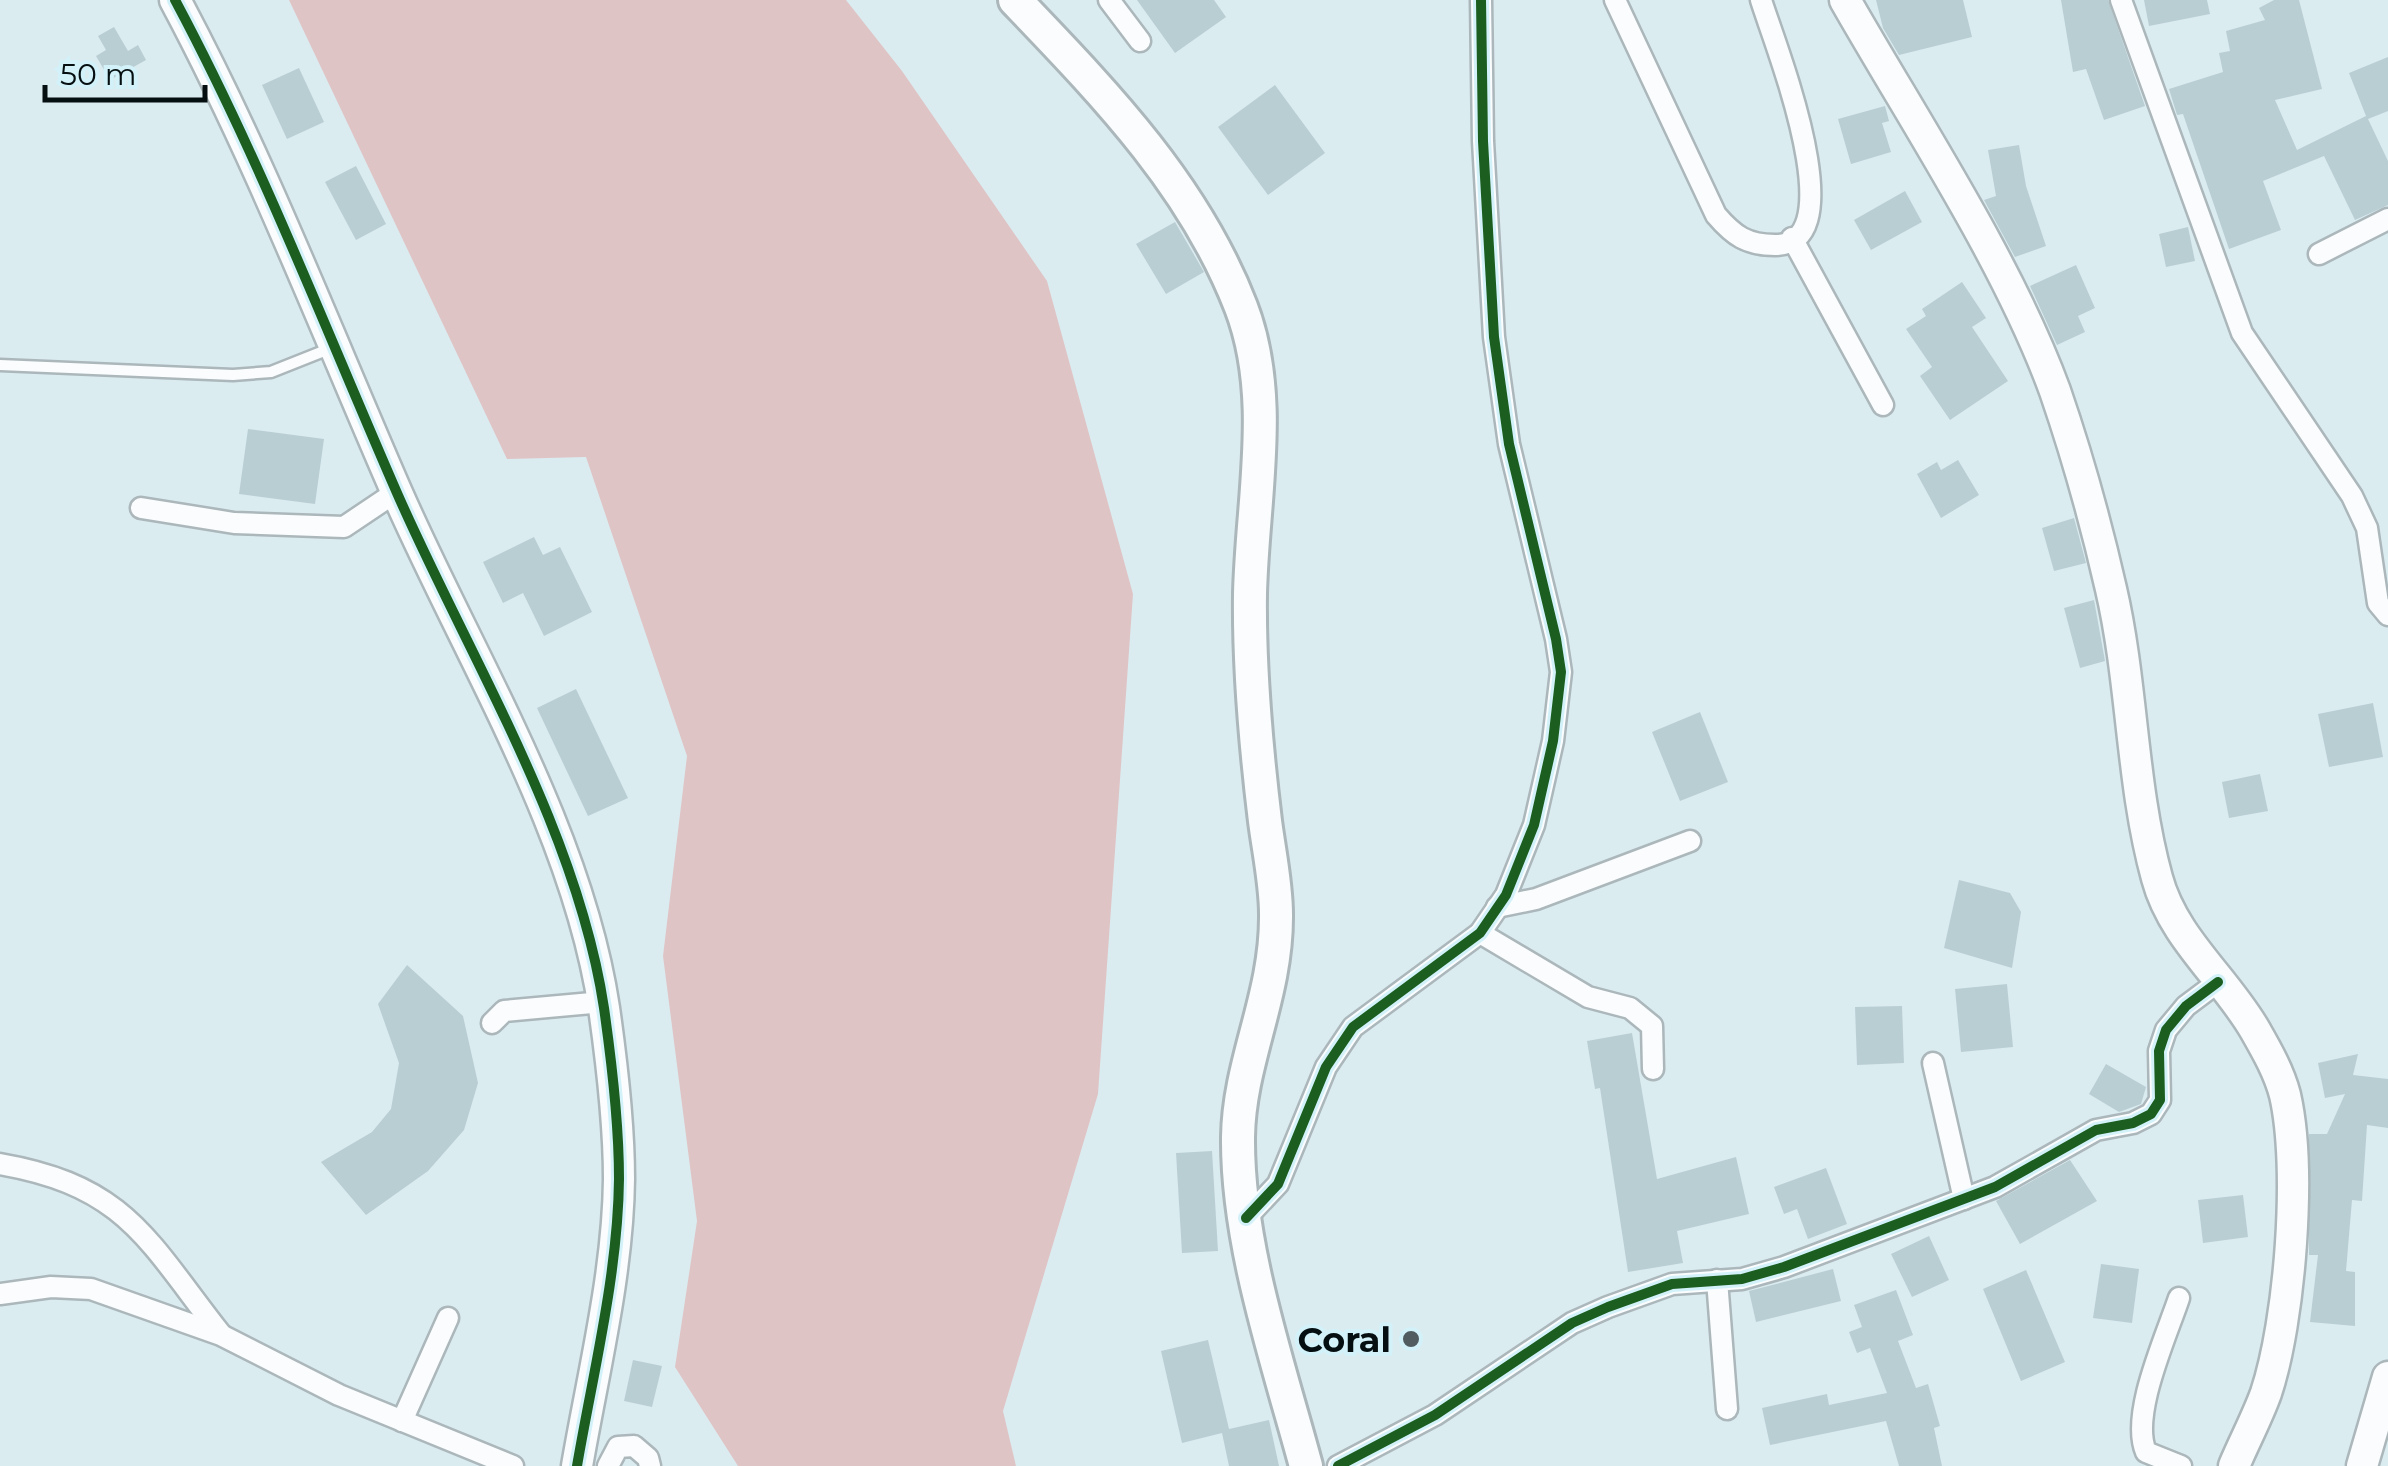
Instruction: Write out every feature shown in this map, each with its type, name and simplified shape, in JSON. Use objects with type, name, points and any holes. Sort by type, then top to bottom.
[{"type":"main road","points":[[175,0],[337,346],[396,492],[555,836],[588,936],[603,1002],[616,1129],[617,1214],[577,1466]]},
{"type":"main road","points":[[1015,0],[1104,94],[1166,170],[1240,304],[1257,365],[1260,419],[1250,596],[1277,945],[1267,1006],[1240,1109],[1246,1218],[1306,1466]]},
{"type":"main road","points":[[1845,0],[1978,233],[2054,389],[2111,588],[2126,669],[2147,842],[2156,876],[2182,931],[2252,1024],[2274,1063],[2285,1096],[2290,1157],[2289,1262],[2266,1394],[2234,1466]]},
{"type":"main road","points":[[2362,1466],[2388,1377]]},
{"type":"street","points":[[1109,0],[1140,40]]},
{"type":"street","points":[[1246,1218],[1278,1184],[1326,1067],[1352,1027],[1480,933],[1497,907],[1522,860],[1554,741],[1561,672],[1509,444],[1494,337],[1482,141],[1481,0]]},
{"type":"street","points":[[1615,0],[1716,215],[1735,236],[1754,245],[1782,245],[1792,238],[1811,209],[1811,176],[1760,0]]},
{"type":"street","points":[[2121,0],[2242,333],[2352,496],[2368,528],[2378,603],[2388,614]]},
{"type":"street","points":[[2319,254],[2388,220]]},
{"type":"street","points":[[1792,238],[1882,404]]},
{"type":"street","points":[[142,508],[234,524],[344,527],[396,492]]},
{"type":"street","points":[[1497,907],[1536,899],[1690,841]]},
{"type":"street","points":[[1480,933],[1588,997],[1630,1008],[1652,1026],[1652,1069]]},
{"type":"street","points":[[1338,1466],[1435,1415],[1572,1323],[1672,1284],[1784,1268],[1995,1187],[2096,1130],[2133,1124],[2151,1114],[2160,1100],[2159,1052],[2166,1030],[2186,1006],[2218,982]]},
{"type":"street","points":[[492,1023],[504,1011],[603,1002]]},
{"type":"street","points":[[1933,1063],[1964,1199]]},
{"type":"street","points":[[0,1164],[56,1177],[119,1208],[221,1334]]},
{"type":"street","points":[[1716,1280],[1727,1409]]},
{"type":"street","points":[[0,1294],[51,1288],[91,1290],[221,1334],[339,1395],[513,1466]]},
{"type":"street","points":[[2179,1298],[2140,1435],[2146,1452],[2181,1466]]},
{"type":"street","points":[[402,1421],[448,1318]]},
{"type":"street","points":[[608,1466],[618,1447],[634,1446],[648,1458],[650,1466]]},
{"type":"lane","points":[[0,364],[233,375],[271,372],[337,346]]},
{"type":"shaded area","points":[[289,0],[846,0],[902,71],[1047,281],[1133,594],[1098,1094],[1003,1411],[1016,1466],[738,1466],[675,1367],[697,1221],[663,956],[687,756],[586,457],[507,459]]},
{"type":"building","points":[[1137,0],[1214,0],[1226,17],[1175,53]]},
{"type":"building","points":[[1876,0],[1963,0],[1972,37],[1899,55],[1883,28]]},
{"type":"building","points":[[2061,0],[2108,0],[2145,106],[2104,120],[2086,69],[2073,72]]},
{"type":"building","points":[[2144,0],[2207,0],[2210,14],[2149,26]]},
{"type":"building","points":[[2274,0],[2299,0],[2322,89],[2275,100],[2297,150],[2366,116],[2349,73],[2388,57],[2388,111],[2368,119],[2388,161],[2388,205],[2355,220],[2324,156],[2263,181],[2281,230],[2229,249],[2183,114],[2177,115],[2169,89],[2223,72],[2219,53],[2230,51],[2226,31],[2265,20],[2259,8]]},
{"type":"building","points":[[114,27],[128,51],[138,45],[146,60],[110,80],[96,56],[106,50],[98,36]]},
{"type":"building","points":[[299,68],[324,122],[287,139],[262,85]]},
{"type":"building","points":[[1275,85],[1325,153],[1268,195],[1218,127]]},
{"type":"building","points":[[1885,106],[1889,121],[1882,123],[1891,152],[1851,164],[1838,119]]},
{"type":"building","points":[[2019,145],[2026,186],[2046,246],[2015,257],[1984,200],[1996,196],[1988,150]]},
{"type":"building","points":[[356,166],[386,224],[356,240],[325,182]]},
{"type":"building","points":[[1905,191],[1922,222],[1871,250],[1854,220]]},
{"type":"building","points":[[1175,222],[1204,272],[1166,294],[1136,244]]},
{"type":"building","points":[[2188,227],[2195,261],[2166,267],[2159,234]]},
{"type":"building","points":[[2076,265],[2095,308],[2078,316],[2085,332],[2057,345],[2030,286]]},
{"type":"building","points":[[1962,282],[1986,318],[1972,327],[2008,381],[1950,420],[1920,376],[1932,367],[1906,329],[1926,316],[1922,309]]},
{"type":"building","points":[[248,429],[324,439],[315,504],[239,494]]},
{"type":"building","points":[[1958,460],[1979,495],[1941,518],[1917,474],[1937,462],[1941,470]]},
{"type":"building","points":[[2074,518],[2086,563],[2054,571],[2042,528]]},
{"type":"building","points":[[534,537],[543,555],[560,547],[592,612],[544,636],[523,593],[503,603],[483,562]]},
{"type":"building","points":[[2094,600],[2105,661],[2080,668],[2064,608]]},
{"type":"building","points":[[576,689],[628,798],[588,816],[537,708]]},
{"type":"building","points":[[2373,703],[2383,757],[2329,767],[2318,714]]},
{"type":"building","points":[[1700,712],[1728,782],[1680,801],[1652,732]]},
{"type":"building","points":[[2260,774],[2268,811],[2229,818],[2222,782]]},
{"type":"building","points":[[1959,880],[2010,893],[2021,912],[2012,968],[1944,948]]},
{"type":"building","points":[[407,965],[463,1016],[478,1083],[464,1130],[428,1171],[366,1215],[321,1162],[372,1132],[391,1109],[399,1063],[378,1004]]},
{"type":"building","points":[[2007,984],[2013,1047],[1961,1052],[1955,989]]},
{"type":"building","points":[[1902,1006],[1904,1063],[1857,1065],[1855,1007]]},
{"type":"building","points":[[1632,1033],[1657,1179],[1736,1157],[1749,1214],[1677,1231],[1683,1263],[1628,1272],[1600,1088],[1595,1089],[1587,1041]]},
{"type":"building","points":[[2358,1054],[2353,1075],[2388,1079],[2388,1128],[2367,1125],[2362,1201],[2352,1200],[2346,1271],[2355,1272],[2355,1326],[2310,1322],[2318,1255],[2309,1255],[2309,1134],[2327,1134],[2345,1094],[2325,1098],[2318,1063]]},
{"type":"building","points":[[2106,1064],[2146,1087],[2141,1104],[2119,1112],[2089,1094]]},
{"type":"building","points":[[1212,1151],[1218,1251],[1182,1253],[1176,1153]]},
{"type":"building","points":[[2070,1160],[2097,1201],[2020,1244],[1996,1201]]},
{"type":"building","points":[[1826,1168],[1847,1224],[1808,1239],[1797,1209],[1784,1214],[1774,1187]]},
{"type":"building","points":[[2243,1195],[2248,1237],[2203,1243],[2198,1200]]},
{"type":"building","points":[[1929,1236],[1949,1280],[1912,1297],[1891,1254]]},
{"type":"building","points":[[2101,1264],[2139,1269],[2132,1323],[2093,1318]]},
{"type":"building","points":[[1833,1269],[1841,1301],[1756,1322],[1749,1291]]},
{"type":"building","points":[[2026,1270],[2065,1362],[2021,1381],[1983,1289]]},
{"type":"building","points":[[1896,1290],[1913,1335],[1898,1341],[1916,1388],[1928,1384],[1940,1426],[1934,1428],[1942,1466],[1899,1466],[1886,1421],[1770,1445],[1762,1408],[1827,1394],[1829,1405],[1887,1393],[1870,1348],[1857,1353],[1849,1332],[1862,1327],[1854,1305]]},
{"type":"building","points":[[1208,1340],[1229,1429],[1269,1420],[1279,1466],[1229,1466],[1222,1433],[1182,1443],[1161,1351]]},
{"type":"building","points":[[633,1360],[662,1366],[652,1407],[624,1401]]},
{"type":"cycle path","points":[[175,0],[235,121],[397,493],[546,810],[590,941],[610,1050],[619,1179],[609,1287],[577,1466]]},
{"type":"cycle path","points":[[1246,1218],[1278,1184],[1326,1067],[1353,1027],[1480,933],[1506,895],[1534,825],[1553,741],[1561,672],[1509,444],[1494,337],[1483,141],[1481,0]]},
{"type":"cycle path","points":[[1338,1466],[1435,1415],[1572,1323],[1608,1307],[1672,1284],[1742,1279],[1784,1267],[1995,1187],[2096,1130],[2133,1123],[2151,1114],[2160,1100],[2159,1051],[2166,1030],[2186,1006],[2218,982]]},
{"type":"place","name":"Coral","points":[[1411,1339]]}]
